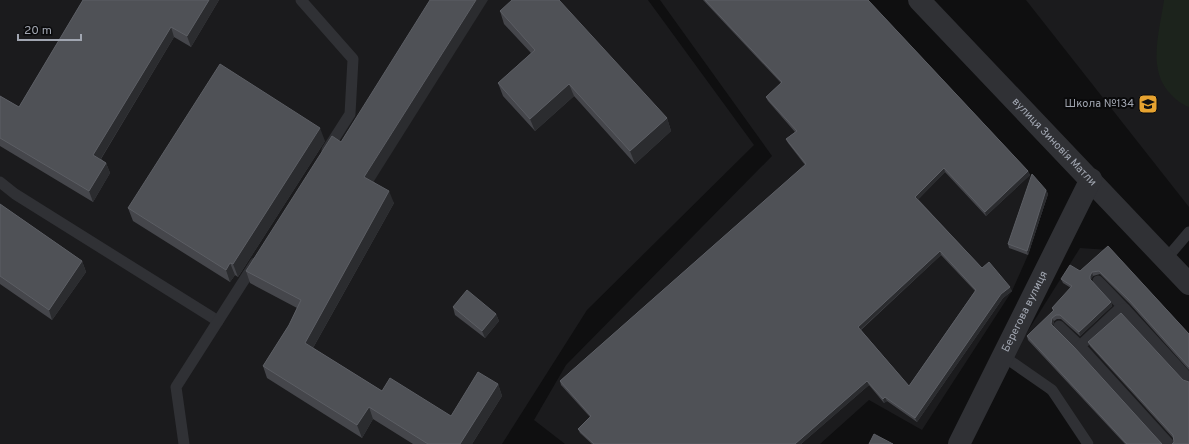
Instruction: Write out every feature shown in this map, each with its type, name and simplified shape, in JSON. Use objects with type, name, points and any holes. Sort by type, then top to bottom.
[{"type":"street","name":"вулиця Зиновія Матли","points":[[919,0],[1091,179],[1189,284]]},
{"type":"street","name":"Берегова вулиця","points":[[959,444],[1091,179]]},
{"type":"lane","points":[[301,0],[353,59],[350,114],[320,161]]},
{"type":"lane","points":[[0,182],[16,194],[218,321]]},
{"type":"lane","points":[[1166,259],[1189,232]]},
{"type":"lane","points":[[184,444],[176,387],[261,254]]},
{"type":"lane","points":[[1098,281],[1189,379]]},
{"type":"lane","points":[[1080,346],[1118,310],[1125,309]]},
{"type":"lane","points":[[1058,326],[1080,346],[1169,444]]},
{"type":"lane","points":[[1003,356],[1052,390],[1088,444]]},
{"type":"shaded area","points":[[0,0],[648,0],[754,145],[587,310],[502,444],[0,444]]},
{"type":"shaded area","points":[[660,0],[865,0],[1048,194],[1028,255],[1012,291],[922,430],[869,400],[820,444],[565,444],[534,420],[566,365],[772,156]]},
{"type":"shaded area","name":"Школа №134","points":[[1026,0],[1189,0],[1189,207]]},
{"type":"shaded area","points":[[1164,0],[1189,0],[1189,107],[1177,100],[1167,90],[1161,80],[1158,69],[1157,46]]},
{"type":"shaded area","points":[[1080,248],[1109,250],[1189,336],[1189,444],[1094,444],[1012,356]]},
{"type":"building","points":[[83,0],[209,0],[187,36],[171,27],[93,155],[106,163],[89,191],[0,138],[0,96],[19,107]]},
{"type":"building","points":[[430,0],[476,0],[364,177],[389,191],[305,343],[382,391],[390,378],[451,416],[478,372],[498,384],[460,444],[428,444],[369,407],[357,425],[263,366],[289,325],[301,300],[246,271],[332,136],[341,142]]},
{"type":"building","points":[[512,0],[559,0],[667,118],[630,151],[569,84],[530,119],[498,83],[535,50],[500,11]]},
{"type":"building","points":[[705,0],[868,0],[1028,171],[985,212],[944,168],[915,197],[982,268],[989,262],[1010,287],[1001,294],[915,418],[885,397],[883,399],[867,381],[795,444],[594,444],[578,429],[591,416],[560,381],[806,164],[786,139],[797,131],[766,97],[782,82]],"holes":[[[940,251],[976,290],[909,386],[858,327]]]},
{"type":"building","points":[[220,64],[320,128],[233,264],[230,263],[226,270],[128,208]]},
{"type":"building","points":[[1032,174],[1046,190],[1027,251],[1008,244]]},
{"type":"building","points":[[0,204],[82,261],[49,310],[0,276]]},
{"type":"building","points":[[1108,246],[1189,334],[1189,367],[1129,300],[1099,271],[1092,272],[1090,279],[1111,302],[1079,332],[1060,315],[1056,315],[1052,318],[1051,324],[1074,347],[1162,444],[1127,444],[1027,336],[1054,310],[1052,308],[1072,286],[1061,279],[1070,265],[1080,271]]},
{"type":"building","points":[[467,290],[496,314],[482,331],[453,307]]},
{"type":"building","points":[[1121,313],[1183,380],[1189,382],[1189,444],[1172,444],[1174,442],[1173,435],[1088,342]]},
{"type":"building","points":[[874,434],[893,444],[869,444]]},
{"type":"place","name":"Школа №134","points":[[1148,104]]}]
